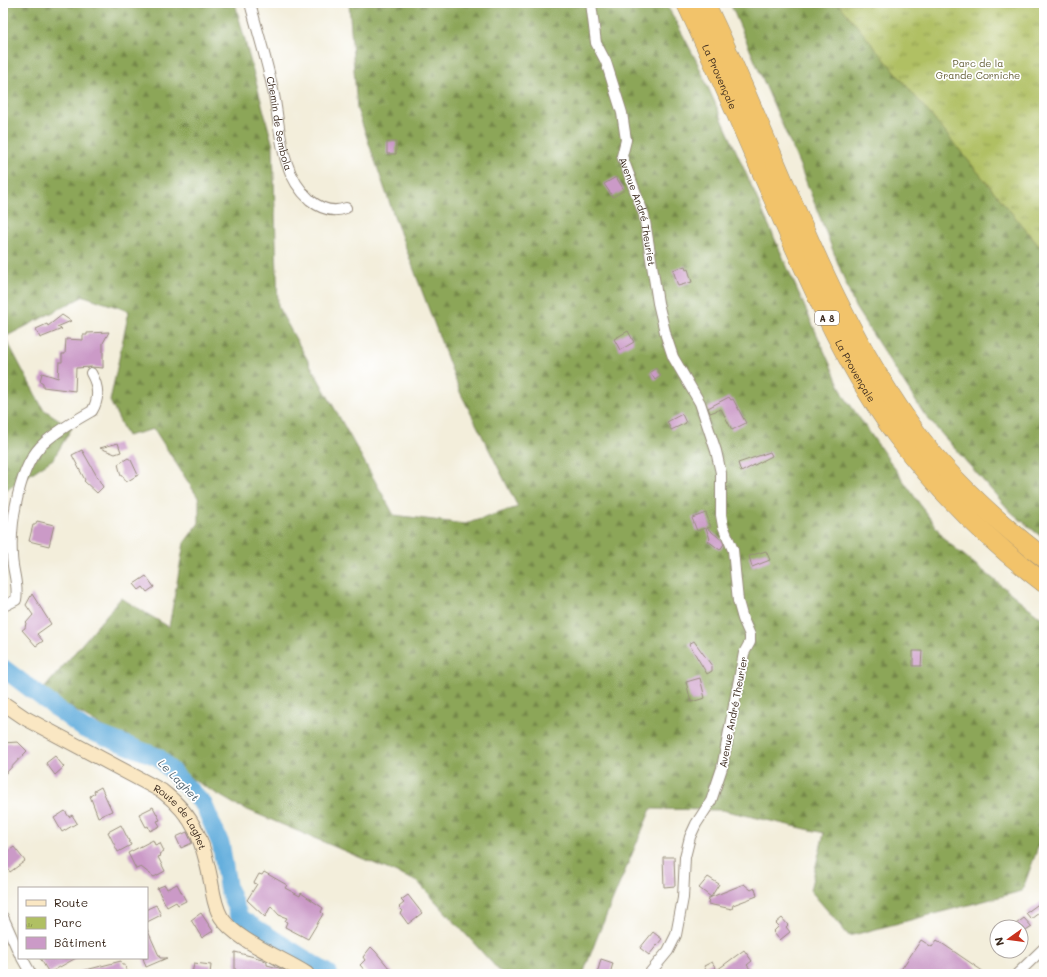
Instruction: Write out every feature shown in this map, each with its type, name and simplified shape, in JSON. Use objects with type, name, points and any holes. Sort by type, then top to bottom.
[{"type":"highway","name":"La Provençale","points":[[686,3],[824,314],[854,369],[897,436],[940,488],[978,528],[1044,583]]},
{"type":"highway","name":"La Provençale","points":[[705,3],[724,42],[826,277],[845,317],[871,364],[922,439],[952,476],[979,503],[1044,558]]},
{"type":"main road","name":"Route de Laghet","points":[[3,703],[25,718],[162,791],[178,804],[194,825],[202,842],[213,895],[221,916],[234,931],[307,974]]},
{"type":"street","name":"Chemin de Sembola","points":[[250,3],[274,95],[283,154],[292,177],[300,191],[316,205],[328,210],[338,211],[346,208]]},
{"type":"street","name":"Avenue André Theuriet","points":[[591,3],[596,43],[606,62],[622,113],[626,140],[622,156],[644,215],[658,303],[666,336],[673,357],[682,374]]},
{"type":"street","points":[[3,603],[6,605],[16,600],[18,590],[12,554],[14,525],[20,487],[28,464],[43,443],[92,410],[96,405],[98,396],[95,381],[91,373]]},
{"type":"street","name":"Avenue André Theurier","points":[[649,974],[668,951],[676,935],[683,898],[685,857],[690,837],[696,824],[711,802],[722,768],[744,654],[750,642],[750,635],[743,619],[738,601],[733,550],[723,526],[721,515],[721,472],[716,451],[700,403],[682,374]]},
{"type":"street","points":[[3,917],[18,951]]},
{"type":"street","points":[[1017,974],[1044,948]]},
{"type":"street","points":[[23,959],[31,974]]},
{"type":"green space","points":[[3,3],[235,3],[273,146],[278,307],[394,515],[465,524],[518,507],[460,392],[399,230],[357,109],[349,3],[666,3],[696,60],[844,396],[945,540],[1044,620],[1044,836],[1041,839],[1022,891],[849,936],[810,890],[824,833],[722,810],[651,809],[583,974],[502,974],[418,882],[236,805],[42,691],[121,598],[169,627],[184,543],[199,523],[199,499],[154,429],[127,436],[110,401],[129,311],[84,296],[5,337],[43,409],[72,428],[53,459],[5,491],[3,478]]},
{"type":"green space","points":[[730,3],[1044,3],[1044,539],[1011,512],[924,414],[855,307],[800,166]]},
{"type":"green space","name":"Parc de la Grande Corniche","points":[[838,3],[1044,3],[1044,252]]},
{"type":"building","points":[[387,142],[396,142],[396,154],[387,154]]},
{"type":"building","points":[[616,177],[624,190],[613,197],[604,184]]},
{"type":"building","points":[[685,266],[686,270],[688,269],[692,282],[678,286],[673,270]]},
{"type":"building","points":[[62,315],[71,321],[57,327],[62,329],[40,338],[36,329],[47,324],[48,326]]},
{"type":"building","points":[[628,331],[634,342],[620,350],[614,339]]},
{"type":"building","points":[[109,332],[103,343],[103,368],[76,368],[75,391],[43,387],[43,383],[40,381],[42,373],[58,378],[59,362],[62,362],[62,354],[65,354],[66,339],[83,340],[83,335],[87,335],[87,333]]},
{"type":"building","points":[[656,368],[661,376],[655,380],[650,372]]},
{"type":"building","points":[[729,397],[731,400],[733,399],[746,423],[732,430],[721,409],[710,413],[708,408]]},
{"type":"building","points":[[682,414],[686,423],[671,430],[667,422]]},
{"type":"building","points":[[118,443],[121,452],[115,454],[100,448]]},
{"type":"building","points":[[82,450],[103,487],[97,493],[84,481],[85,480],[72,455]]},
{"type":"building","points":[[770,452],[772,456],[741,472],[738,463]]},
{"type":"building","points":[[128,458],[131,460],[138,475],[126,482],[123,476],[121,476],[118,464]]},
{"type":"building","points":[[706,513],[711,527],[707,528],[722,540],[724,544],[720,550],[708,541],[710,539],[706,528],[697,531],[692,518]]},
{"type":"building","points":[[37,521],[54,525],[49,546],[29,541],[33,525],[35,525]]},
{"type":"building","points":[[766,551],[770,560],[752,567],[749,556]]},
{"type":"building","points":[[146,576],[154,587],[147,592],[143,587],[139,590],[134,584]]},
{"type":"building","points":[[32,594],[51,624],[37,634],[43,641],[36,646],[22,630],[25,628],[26,623],[33,615],[26,605]]},
{"type":"building","points":[[694,641],[712,666],[712,671],[707,674],[689,644]]},
{"type":"building","points":[[913,651],[922,651],[921,666],[913,666]]},
{"type":"building","points":[[700,678],[705,698],[691,702],[686,682]]},
{"type":"building","points":[[18,742],[27,751],[3,776],[3,743]]},
{"type":"building","points":[[55,756],[64,767],[55,775],[46,763]]},
{"type":"building","points":[[101,787],[112,811],[98,817],[90,796],[95,793],[94,791]]},
{"type":"building","points":[[153,807],[160,820],[157,821],[160,826],[150,831],[139,814]]},
{"type":"building","points":[[65,811],[69,817],[72,815],[77,823],[62,832],[54,818]]},
{"type":"building","points":[[121,825],[131,845],[118,852],[108,832]]},
{"type":"building","points":[[187,832],[192,843],[181,848],[176,837]]},
{"type":"building","points":[[153,840],[155,845],[160,843],[164,851],[159,854],[161,856],[158,857],[165,871],[154,877],[141,867],[136,869],[128,853]]},
{"type":"building","points":[[14,847],[25,861],[10,872],[3,862],[3,855]]},
{"type":"building","points":[[663,857],[674,857],[675,886],[664,887]]},
{"type":"building","points":[[264,872],[287,885],[285,888],[300,896],[301,893],[323,908],[321,912],[323,914],[308,939],[285,927],[287,922],[285,921],[287,918],[279,915],[271,906],[265,917],[247,900],[257,884],[254,883],[259,874],[262,875]]},
{"type":"building","points":[[708,877],[719,884],[711,897],[699,888]]},
{"type":"building","points":[[177,884],[186,901],[178,905],[176,902],[167,907],[157,888],[165,885],[167,889]]},
{"type":"building","points":[[744,884],[751,890],[755,888],[757,896],[733,905],[732,909],[708,904],[709,898]]},
{"type":"building","points":[[408,895],[422,913],[408,924],[400,913],[403,911],[399,907],[404,903],[401,900]]},
{"type":"building","points":[[1044,900],[1044,909],[1031,919],[1026,913]]},
{"type":"building","points":[[156,905],[161,915],[148,922],[148,909]]},
{"type":"building","points":[[201,913],[213,931],[202,938],[191,920]]},
{"type":"building","points":[[782,918],[788,925],[786,927],[790,932],[780,940],[773,932],[779,926],[776,923]]},
{"type":"building","points":[[148,931],[160,958],[167,958],[146,967],[143,959],[148,959]]},
{"type":"building","points":[[653,932],[662,939],[649,955],[640,948]]},
{"type":"building","points":[[921,940],[932,947],[937,940],[987,974],[898,974]]},
{"type":"building","points":[[371,947],[394,974],[368,974],[360,965],[365,960],[363,957]]},
{"type":"building","points":[[744,950],[752,961],[747,965],[750,969],[744,973],[741,970],[736,974],[708,974],[704,966],[712,962],[717,970]]},
{"type":"building","points":[[235,952],[262,959],[267,962],[267,965],[279,968],[290,974],[235,974]]},
{"type":"building","points":[[41,959],[74,959],[49,973]]},
{"type":"building","points":[[601,959],[613,963],[610,974],[597,974]]},
{"type":"building","points":[[121,961],[122,965],[125,965],[127,974],[78,974],[78,972]]},
{"type":"building","points":[[194,963],[211,965],[210,974],[192,974]]},
{"type":"waterway","name":"Le Laghet","points":[[3,668],[84,729],[158,757],[204,805],[221,845],[228,888],[240,918],[329,974]]}]
